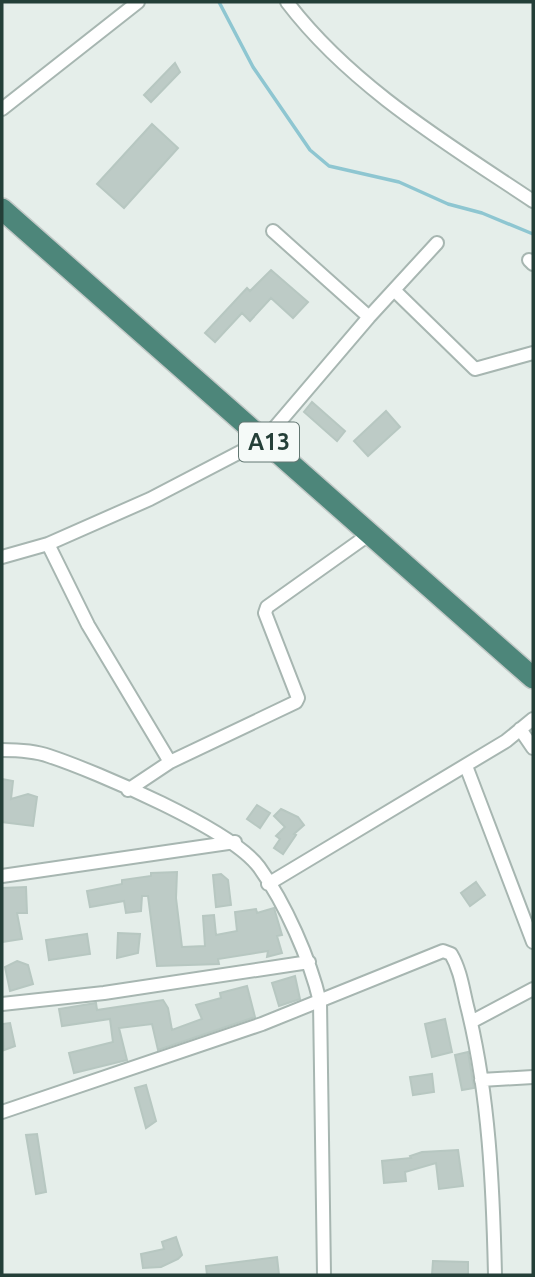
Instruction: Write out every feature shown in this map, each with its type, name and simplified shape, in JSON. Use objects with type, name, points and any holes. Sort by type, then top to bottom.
[{"type":"highway","name":"A13","points":[[2,209],[533,678]]},
{"type":"street","points":[[2,109],[138,2]]},
{"type":"street","points":[[287,2],[312,34],[363,81],[533,201]]},
{"type":"street","points":[[273,231],[369,317]]},
{"type":"street","points":[[2,557],[48,544],[150,499],[265,439],[369,317],[437,243]]},
{"type":"street","points":[[394,290],[475,369],[533,353]]},
{"type":"street","points":[[128,790],[170,762],[296,702],[298,698],[265,613],[267,607],[371,533]]},
{"type":"street","points":[[48,544],[88,625],[170,762]]},
{"type":"street","points":[[268,884],[466,766],[506,741],[533,719]]},
{"type":"street","points":[[520,729],[533,748]]},
{"type":"street","points":[[2,750],[47,755],[128,790],[235,842],[258,866],[309,962],[320,1002],[324,1275]]},
{"type":"street","points":[[466,766],[533,942]]},
{"type":"street","points":[[2,876],[235,842]]},
{"type":"street","points":[[2,1112],[177,1055],[320,1002],[443,951],[451,954],[457,963],[481,1080],[489,1136],[495,1275]]},
{"type":"street","points":[[2,1004],[104,993],[309,962]]},
{"type":"street","points":[[471,1022],[533,989]]},
{"type":"street","points":[[481,1080],[533,1077]]},
{"type":"building","points":[[175,63],[180,72],[151,102],[144,95]]},
{"type":"building","points":[[152,124],[178,148],[124,208],[97,184]]},
{"type":"building","points":[[271,270],[308,302],[293,318],[271,298],[250,321],[242,313],[215,342],[205,333],[247,288],[250,291]]},
{"type":"building","points":[[312,402],[345,431],[337,441],[304,412]]},
{"type":"building","points":[[386,411],[400,427],[368,456],[354,441]]},
{"type":"building","points":[[2,779],[13,781],[11,799],[28,794],[37,797],[33,826],[2,822]]},
{"type":"building","points":[[257,805],[270,813],[260,828],[247,819]]},
{"type":"building","points":[[281,809],[298,817],[304,825],[294,834],[296,835],[283,854],[274,848],[280,839],[276,836],[285,827],[274,816]]},
{"type":"building","points":[[177,872],[176,898],[182,947],[205,946],[203,916],[214,915],[216,935],[237,931],[235,912],[256,909],[257,913],[274,908],[282,935],[277,936],[282,953],[267,957],[268,951],[218,959],[219,964],[157,966],[148,896],[142,896],[141,911],[126,913],[124,901],[90,907],[87,891],[122,884],[122,880],[151,876],[151,873]]},
{"type":"building","points":[[221,874],[228,880],[231,905],[216,907],[213,875]]},
{"type":"building","points":[[476,882],[485,895],[470,906],[461,893]]},
{"type":"building","points":[[26,887],[27,913],[17,913],[22,939],[2,942],[2,888]]},
{"type":"building","points":[[118,933],[140,934],[138,953],[117,958]]},
{"type":"building","points":[[87,934],[90,954],[49,960],[46,940]]},
{"type":"building","points":[[17,961],[28,965],[33,984],[10,991],[5,967]]},
{"type":"building","points":[[295,976],[300,999],[279,1006],[272,983]]},
{"type":"building","points":[[247,986],[255,1017],[158,1050],[152,1024],[119,1028],[127,1060],[74,1073],[69,1053],[113,1042],[110,1019],[62,1026],[59,1009],[96,1003],[97,1010],[163,1000],[168,1008],[172,1030],[202,1019],[196,1005],[221,998],[220,993]]},
{"type":"building","points":[[445,1019],[452,1052],[432,1057],[425,1024]]},
{"type":"building","points":[[10,1023],[15,1046],[4,1050],[2,1024]]},
{"type":"building","points":[[468,1052],[474,1088],[462,1090],[455,1055]]},
{"type":"building","points":[[432,1074],[434,1092],[413,1095],[410,1077]]},
{"type":"building","points":[[146,1085],[156,1121],[146,1128],[135,1088]]},
{"type":"building","points":[[37,1134],[46,1192],[36,1194],[26,1135]]},
{"type":"building","points":[[458,1150],[463,1186],[439,1189],[436,1163],[405,1172],[406,1181],[384,1183],[382,1161],[411,1158],[410,1156],[422,1152]]},
{"type":"building","points":[[176,1237],[182,1255],[178,1259],[161,1267],[143,1268],[141,1254],[164,1249],[162,1242]]},
{"type":"building","points":[[277,1257],[279,1275],[207,1275],[206,1266]]},
{"type":"building","points":[[433,1261],[468,1262],[468,1275],[432,1275]]},
{"type":"waterway","points":[[219,2],[253,67],[310,150],[329,166],[399,182],[448,204],[482,213],[533,234]]}]
